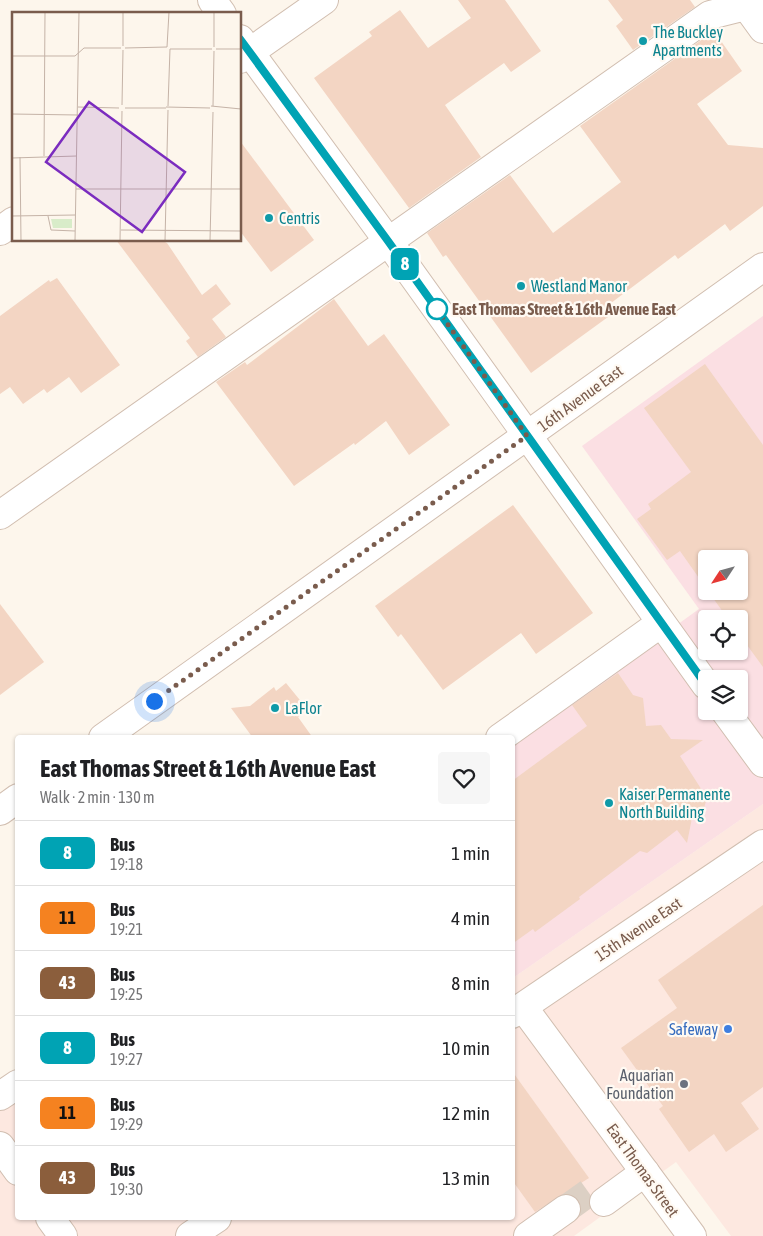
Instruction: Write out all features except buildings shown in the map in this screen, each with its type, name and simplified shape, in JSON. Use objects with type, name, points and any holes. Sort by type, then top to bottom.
[{"type":"street","points":[[212,0],[221,12]]},
{"type":"street","points":[[324,0],[243,50],[388,241],[698,674]]},
{"type":"street","points":[[0,515],[710,15],[748,2],[763,30]]},
{"type":"street","points":[[0,231],[12,222]]},
{"type":"street","name":"16th Avenue East","points":[[107,735],[763,267]]},
{"type":"street","points":[[504,735],[661,623]]},
{"type":"street","points":[[732,720],[763,763]]},
{"type":"street","points":[[0,811],[15,800]]},
{"type":"street","name":"15th Avenue East","points":[[518,1011],[763,844]]},
{"type":"street","name":"East Thomas Street","points":[[518,1011],[640,1165],[692,1236]]},
{"type":"street","points":[[0,1096],[15,1086]]},
{"type":"street","points":[[0,1146],[15,1167]]},
{"type":"street","points":[[599,1195],[640,1165]]},
{"type":"street","points":[[51,1220],[63,1236]]},
{"type":"street","points":[[190,1236],[214,1220]]},
{"type":"street","points":[[528,1236],[567,1222]]},
{"type":"shaded area","points":[[763,316],[763,804],[515,977],[515,742],[699,609],[582,446]]},
{"type":"shaded area","points":[[763,804],[763,1236],[731,1236],[676,1162],[574,1236],[0,1236],[0,1106],[15,1095],[15,1220],[515,1220],[515,977]]},
{"type":"tunnel","points":[[566,1209],[594,1189]]},
{"type":"bus line","name":"8","points":[[241,40],[388,241],[698,674]]},
{"type":"place","name":"The Buckley Apartments","points":[[643,41]]},
{"type":"place","name":"Centris","points":[[269,218]]},
{"type":"place","name":"Westland Manor","points":[[521,286]]},
{"type":"place","name":"East Thomas Street & 16th Avenue East","points":[[437,309]]},
{"type":"place","name":"LaFlor","points":[[275,708]]},
{"type":"place","name":"Kaiser Permanente North Building","points":[[609,803]]},
{"type":"place","name":"Safeway","points":[[728,1029]]},
{"type":"place","name":"Aquarian Foundation","points":[[684,1084]]},
{"type":"route","points":[[154,701],[527,436],[437,309]]}]
